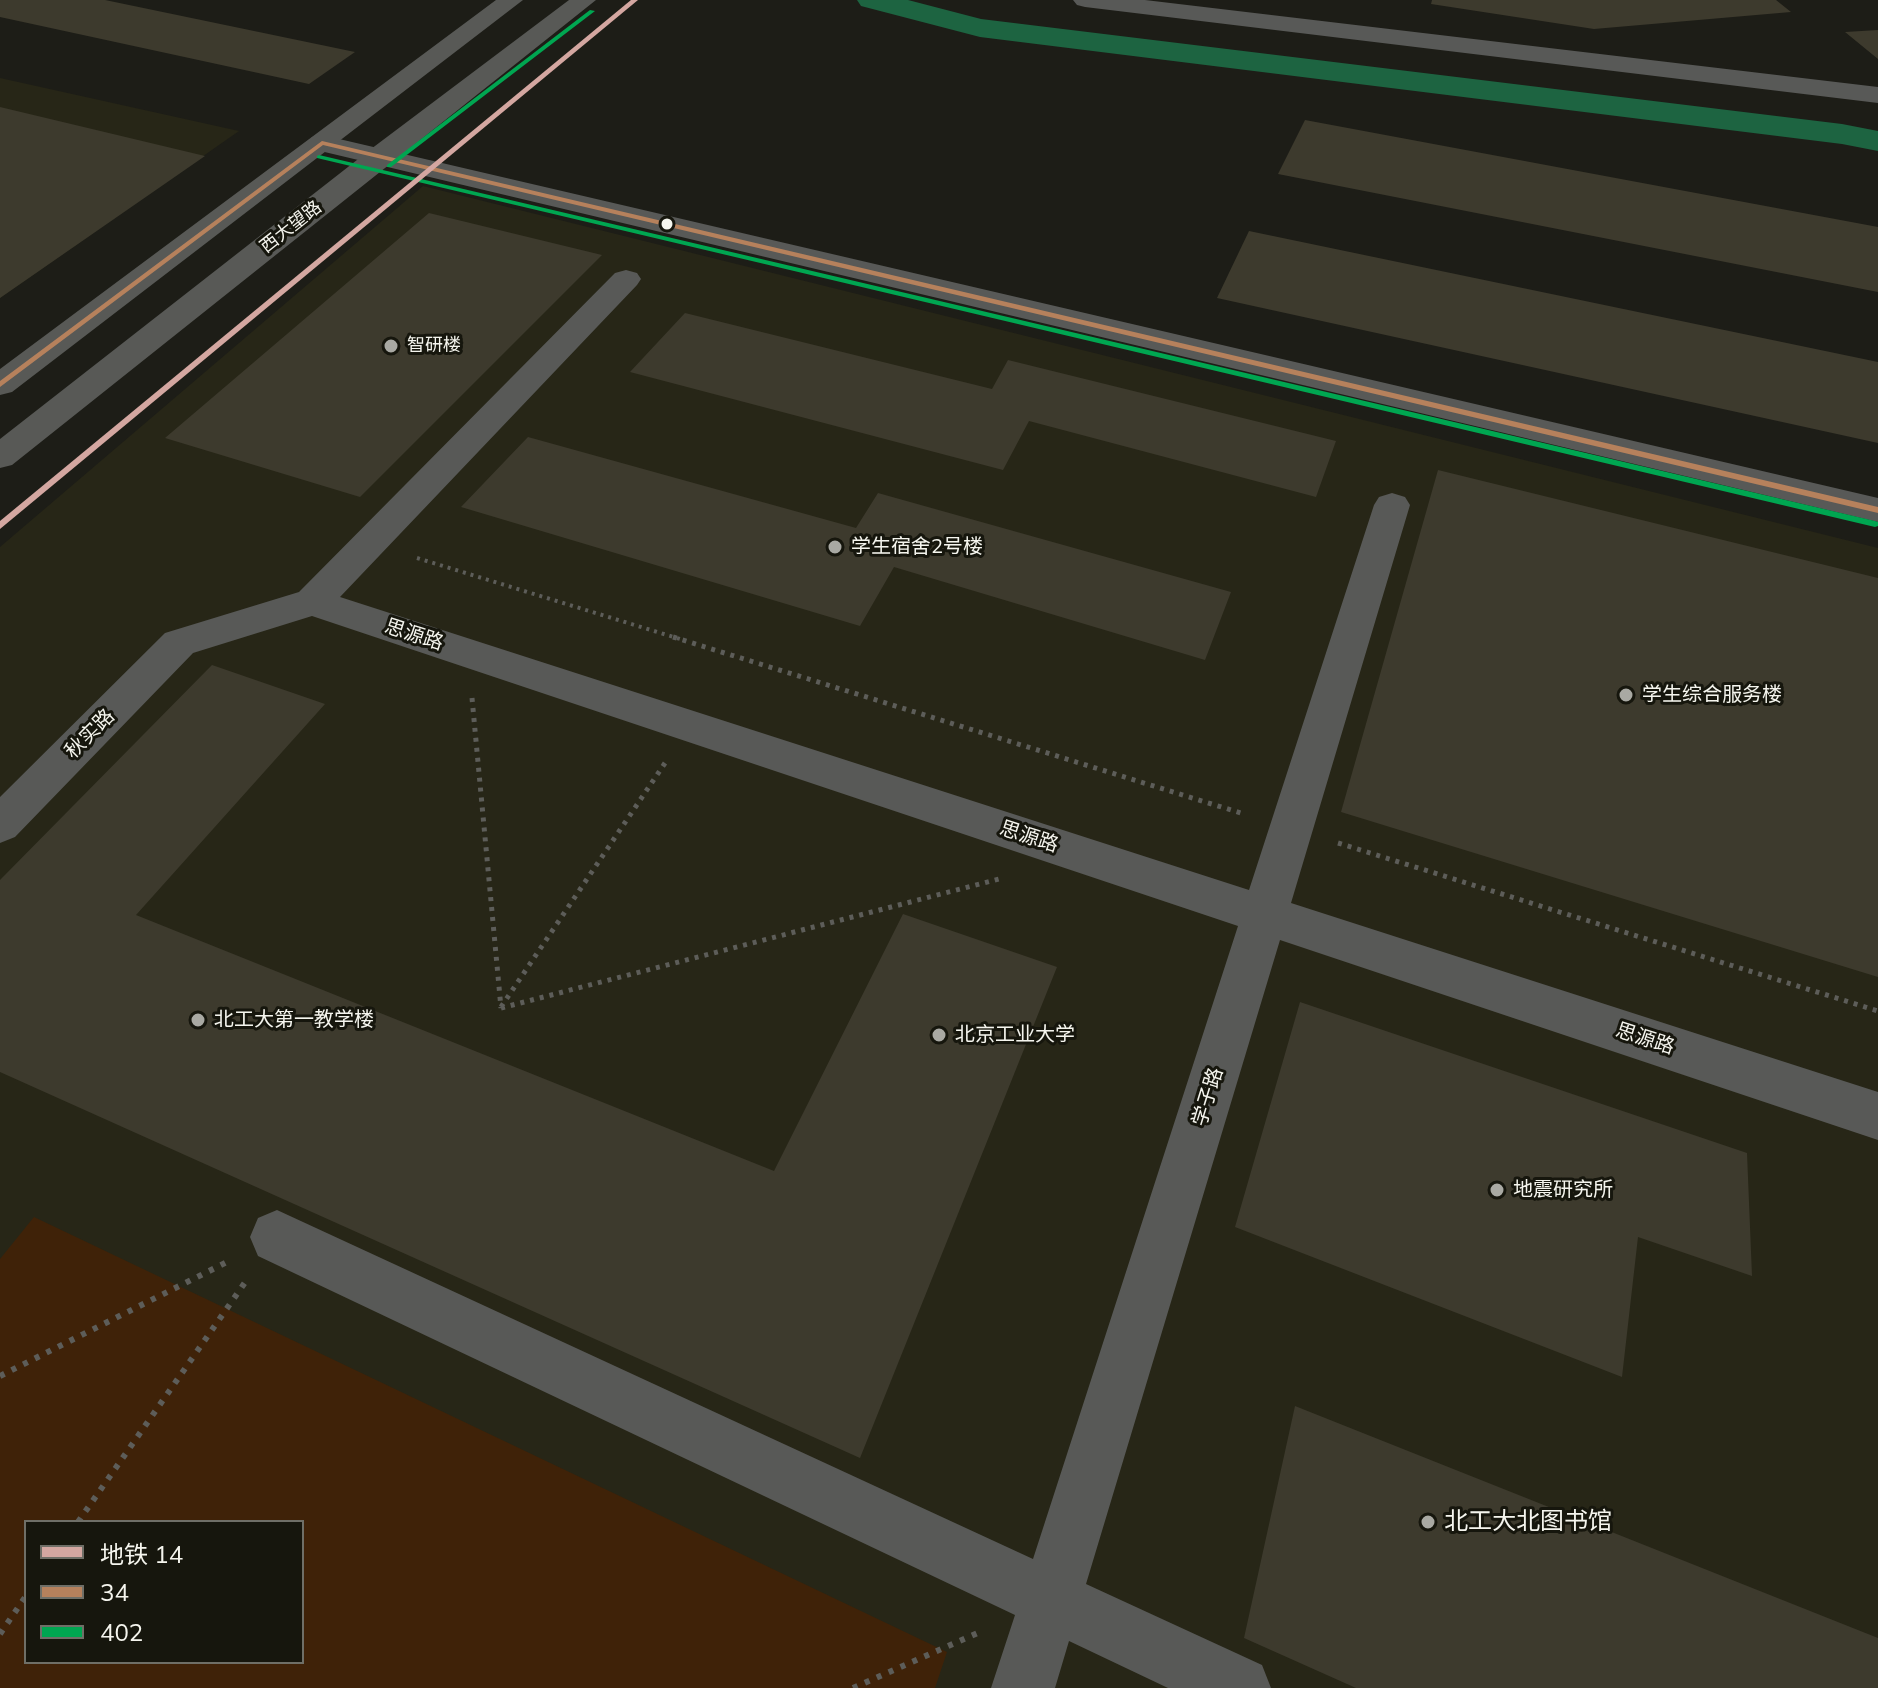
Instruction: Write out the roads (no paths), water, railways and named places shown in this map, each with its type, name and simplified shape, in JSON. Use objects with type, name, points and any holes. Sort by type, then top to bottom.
[{"type":"main road","name":"西大望路","points":[[0,457],[381,155],[584,0]]},
{"type":"main road","points":[[0,385],[322,143],[502,1]]},
{"type":"street","points":[[1085,0],[1364,21],[1878,95]]},
{"type":"street","points":[[322,143],[1878,510]]},
{"type":"street","points":[[313,602],[626,279]]},
{"type":"street","name":"学子路","points":[[1023,1688],[1392,505]]},
{"type":"street","name":"秋实路","points":[[0,825],[179,643],[313,602]]},
{"type":"street","name":"思源路","points":[[313,602],[1878,1116]]},
{"type":"street","points":[[277,1237],[1239,1688]]},
{"type":"waterway","points":[[872,0],[980,28],[1842,134],[1878,141]]},
{"type":"metro line","name":"14","points":[[0,526],[635,0]]},
{"type":"place","name":"智研楼","points":[[391,346]]},
{"type":"place","name":"学生宿舍2号楼","points":[[835,547]]},
{"type":"place","name":"学生综合服务楼","points":[[1626,695]]},
{"type":"place","name":"北工大第一教学楼","points":[[198,1020]]},
{"type":"place","name":"北京工业大学","points":[[939,1035]]},
{"type":"place","name":"地震研究所","points":[[1497,1190]]},
{"type":"place","name":"北工大北图书馆","points":[[1428,1522]]}]
